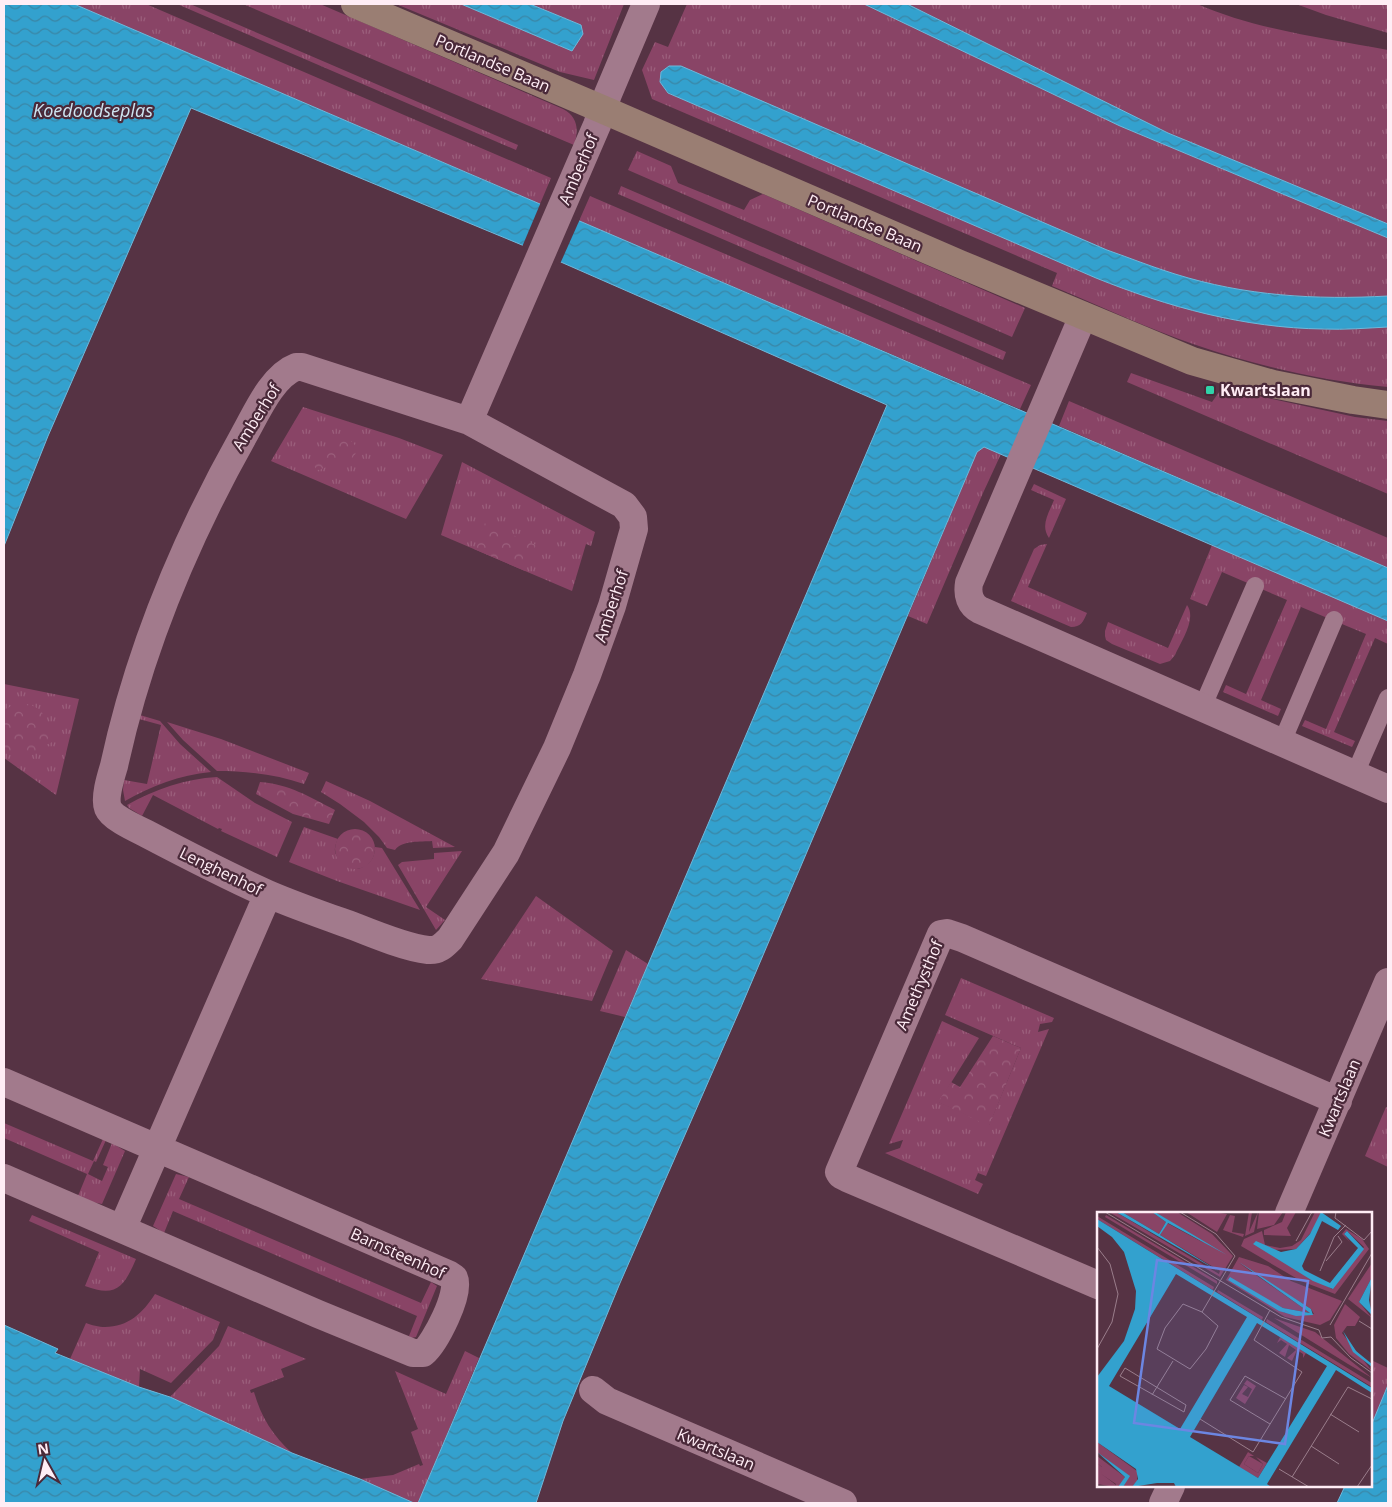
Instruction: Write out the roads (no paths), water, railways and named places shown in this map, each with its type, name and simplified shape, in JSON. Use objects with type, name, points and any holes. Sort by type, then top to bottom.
[{"type":"street","name":"Portlandse Baan","points":[[355,4],[1192,361],[1273,384],[1388,405]]},
{"type":"street","name":"Amberhof","points":[[469,421],[604,110],[608,94],[646,4]]},
{"type":"street","points":[[1083,316],[969,583],[968,592],[973,605],[980,610],[1388,789]]},
{"type":"street","name":"Amberhof","points":[[160,611],[216,486],[270,390],[289,370],[302,367],[469,421],[624,506],[631,514],[634,523],[612,606],[573,711],[539,786],[498,866]]},
{"type":"street","name":"Lenghenhof","points":[[160,611],[124,724],[107,796],[108,810],[118,818],[181,852],[268,894],[369,932],[419,948],[432,950],[441,948],[450,939],[498,866]]},
{"type":"street","points":[[122,1229],[268,894]]},
{"type":"street","name":"Amethysthof","points":[[1097,1285],[847,1178],[839,1172],[940,934],[947,933],[962,938],[1338,1100]]},
{"type":"street","name":"Kwartslaan","points":[[1289,1212],[1388,982]]},
{"type":"street","name":"Barnsteenhof","points":[[4,1082],[452,1276],[456,1281],[456,1288],[432,1345],[422,1353],[406,1351],[4,1178]]},
{"type":"street","name":"Kwartslaan","points":[[592,1390],[607,1401],[843,1503]]},
{"type":"street","points":[[1163,1503],[1171,1487]]},
{"type":"lane","points":[[1202,708],[1254,586]]},
{"type":"lane","points":[[1282,742],[1334,620]]},
{"type":"lane","points":[[1355,774],[1388,698]]},
{"type":"water","name":"Koedoodseplas","points":[[4,4],[74,4],[1388,568],[1388,621],[984,447],[977,452],[741,1007],[620,1283],[563,1421],[536,1503],[418,1503],[887,405],[522,245],[191,108],[48,436],[4,546]]},
{"type":"water","points":[[461,4],[530,4],[581,25],[583,34],[572,51]]},
{"type":"water","points":[[864,4],[907,4],[1168,133],[1388,224],[1388,238],[1120,126]]},
{"type":"water","points":[[669,66],[681,66],[1107,250],[1166,271],[1201,281],[1254,292],[1307,297],[1388,296],[1388,327],[1331,329],[1264,325],[1179,307],[1123,288],[668,93],[660,82],[661,72]]},
{"type":"water","points":[[4,1325],[58,1349],[55,1353],[139,1387],[170,1397],[292,1453],[360,1479],[414,1503],[4,1503]]},
{"type":"water","points":[[1388,1385],[1388,1503],[1337,1503],[1345,1487],[1372,1487],[1372,1424]]},
{"type":"place","name":"Kwartslaan","points":[[1210,390]]}]
